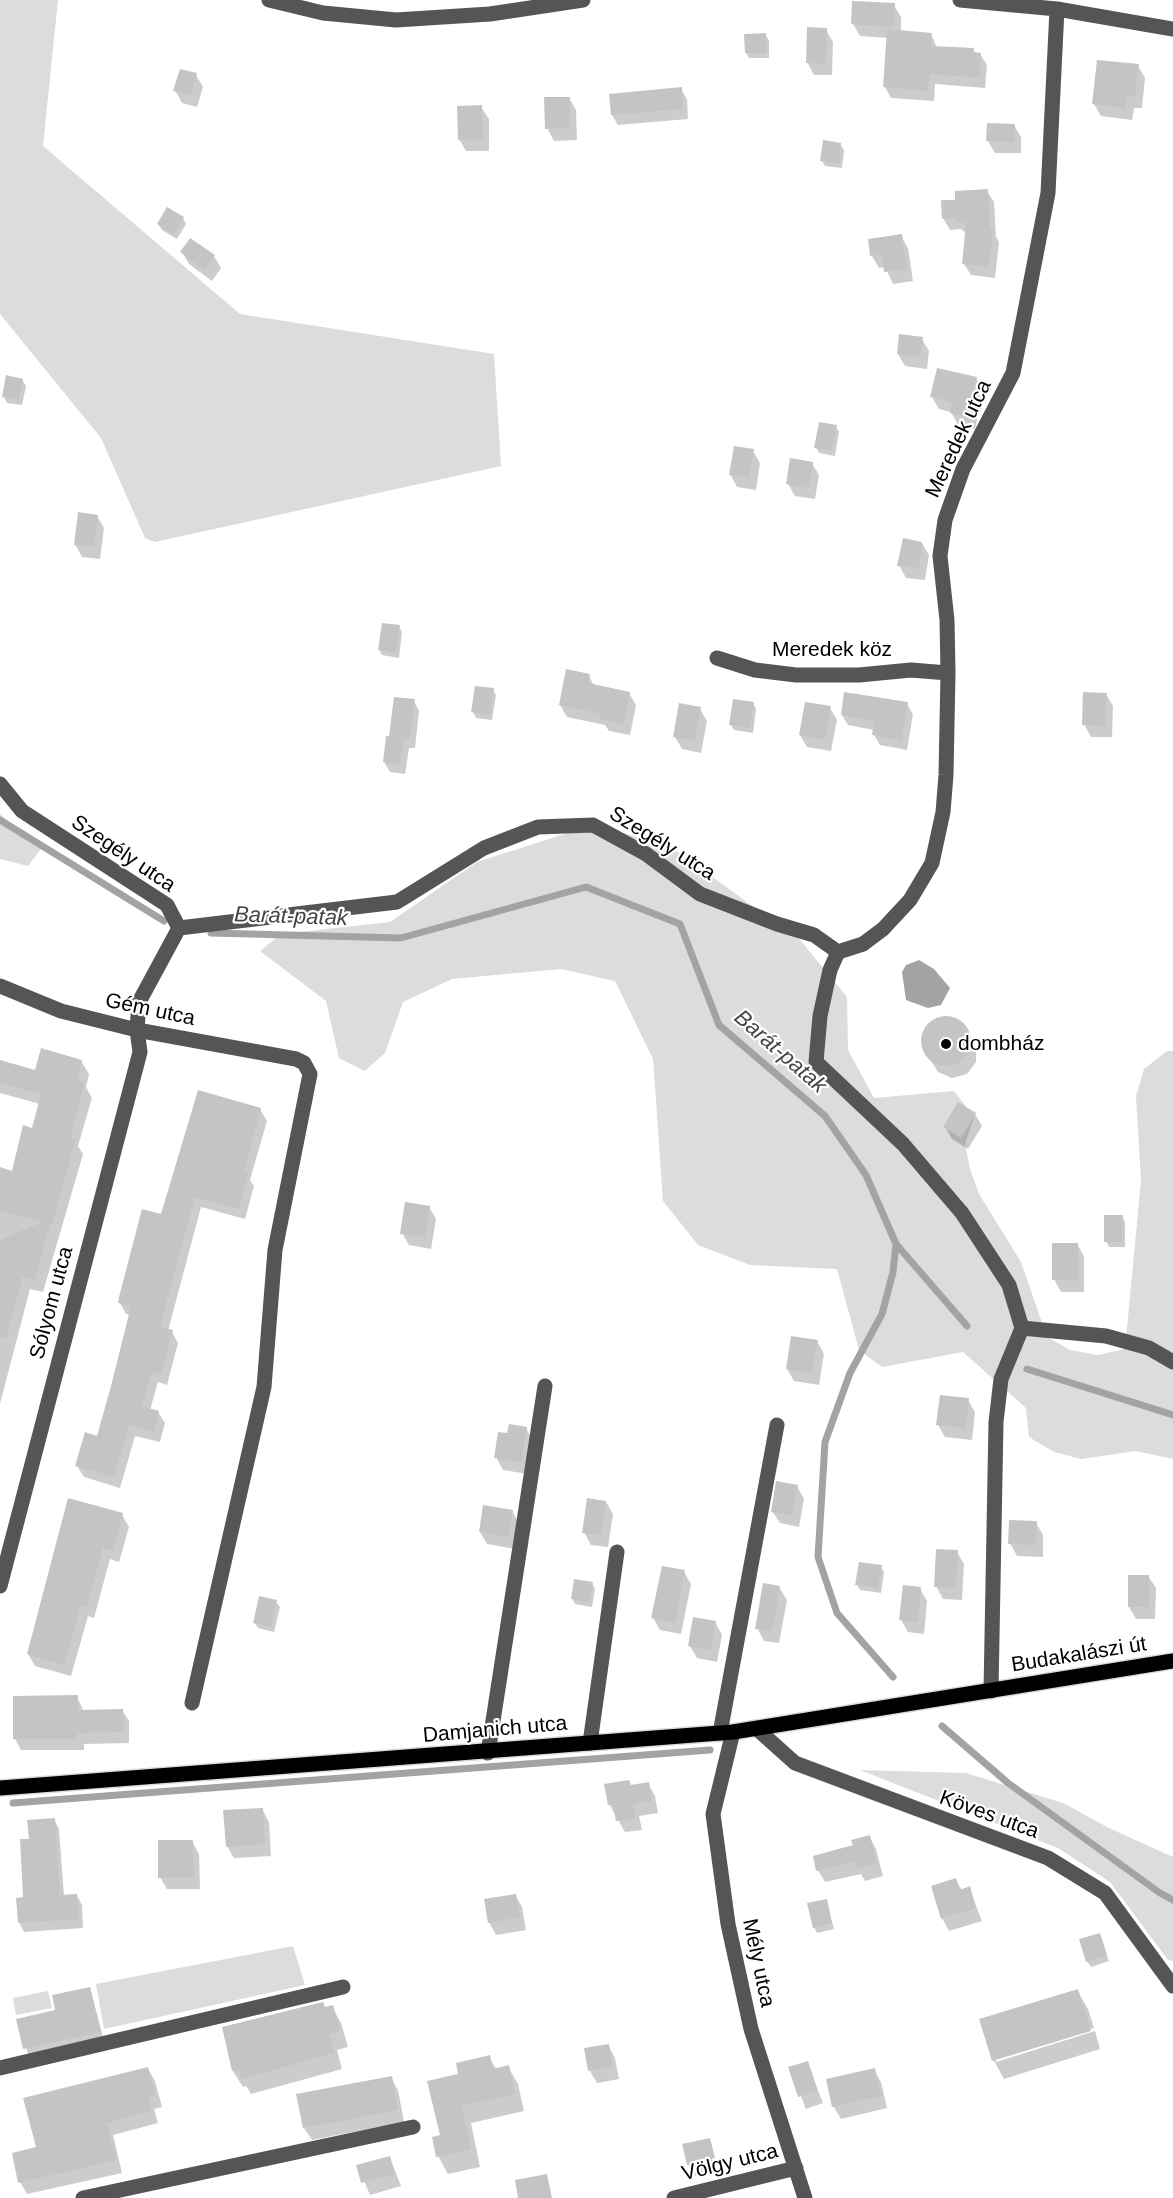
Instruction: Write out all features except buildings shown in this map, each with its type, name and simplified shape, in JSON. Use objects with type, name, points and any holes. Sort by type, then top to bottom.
[{"type":"main road","name":"Budakalászi út","points":[[992,1690],[1173,1661]]},
{"type":"main road","name":"Damjanich utca","points":[[0,1788],[488,1752],[757,1729],[992,1690]]},
{"type":"street","points":[[269,0],[323,13],[396,20],[491,7],[584,0]]},
{"type":"street","points":[[960,0],[1057,9],[1173,30]]},
{"type":"street","name":"Meredek utca","points":[[838,952],[863,944],[883,929],[910,900],[932,862],[943,812],[948,673],[940,556],[945,520],[963,469],[1013,373],[1048,193],[1057,9]]},
{"type":"street","name":"Meredek köz","points":[[717,657],[755,670],[796,675],[859,675],[911,670],[948,673]]},
{"type":"street","name":"Szegély utca","points":[[0,784],[22,811],[167,905],[179,928],[397,902],[484,848],[538,827],[593,825],[646,854],[700,894],[777,924],[814,935],[838,952]]},
{"type":"street","name":"Sólyom utca","points":[[0,1586],[140,1052],[137,1030],[139,1002],[179,928]]},
{"type":"street","points":[[838,952],[830,970],[820,1016],[816,1062],[903,1144],[962,1213],[1009,1285],[1022,1328],[1001,1379],[996,1422],[992,1690]]},
{"type":"street","name":"Gém utca","points":[[0,986],[61,1011],[137,1030],[296,1059],[304,1063],[310,1074],[275,1250],[264,1387],[192,1703]]},
{"type":"street","points":[[1022,1328],[1106,1336],[1149,1348],[1173,1362]]},
{"type":"street","points":[[488,1752],[545,1386]]},
{"type":"street","name":"Mély utca","points":[[777,1425],[712,1814],[728,1924],[751,2029],[805,2198]]},
{"type":"street","points":[[590,1743],[617,1552]]},
{"type":"street","name":"Köves utca","points":[[757,1729],[795,1763],[1048,1858],[1086,1881],[1105,1893],[1173,1986]]},
{"type":"street","points":[[0,2068],[342,1987]]},
{"type":"street","points":[[83,2198],[412,2127]]},
{"type":"street","name":"Völgy utca","points":[[674,2198],[796,2168]]},
{"type":"shaded area","points":[[0,0],[58,0],[43,146],[240,314],[494,354],[501,466],[155,542],[145,538],[101,438],[0,314]]},
{"type":"shaded area","points":[[0,814],[13,826],[43,846],[28,866],[0,859]]},
{"type":"shaded area","points":[[593,825],[670,846],[777,924],[787,924],[847,997],[848,1050],[874,1098],[954,1091],[974,1117],[965,1144],[970,1169],[979,1194],[1021,1262],[1047,1337],[1070,1350],[1098,1355],[1125,1349],[1141,1181],[1136,1096],[1144,1069],[1167,1051],[1173,1051],[1173,1459],[1136,1451],[1081,1459],[1054,1452],[1029,1437],[1026,1408],[963,1352],[882,1367],[859,1350],[837,1269],[750,1265],[698,1245],[663,1201],[653,1059],[615,981],[561,969],[452,979],[403,1002],[385,1053],[365,1071],[339,1058],[326,1001],[260,951],[281,934],[390,922],[477,862]]},
{"type":"shaded area","points":[[919,960],[934,969],[950,988],[941,1005],[928,1008],[906,1000],[902,972],[906,965]]},
{"type":"shaded area","points":[[860,1770],[966,1773],[1063,1803],[1109,1828],[1173,1857],[1173,1961],[1168,1960],[1110,1882],[1058,1848]]},
{"type":"shaded area","points":[[293,1946],[305,1985],[104,2029],[96,1984]]},
{"type":"shaded area","points":[[48,1991],[52,2008],[16,2015],[13,1998]]},
{"type":"waterway","name":"Barát-patak","points":[[0,820],[164,921]]},
{"type":"waterway","name":"Barát-patak","points":[[211,933],[401,938],[586,887],[680,924],[719,1025],[825,1116],[866,1175],[896,1244],[967,1326]]},
{"type":"waterway","points":[[893,1677],[837,1613],[818,1557],[825,1442],[850,1373],[882,1314],[893,1272],[896,1244]]},
{"type":"waterway","name":"Barát-patak","points":[[1027,1369],[1173,1415]]},
{"type":"waterway","points":[[942,1726],[1008,1783],[1160,1893],[1173,1900]]},
{"type":"waterway","points":[[13,1803],[710,1750]]},
{"type":"place","name":"dombház","points":[[946,1044]]}]
